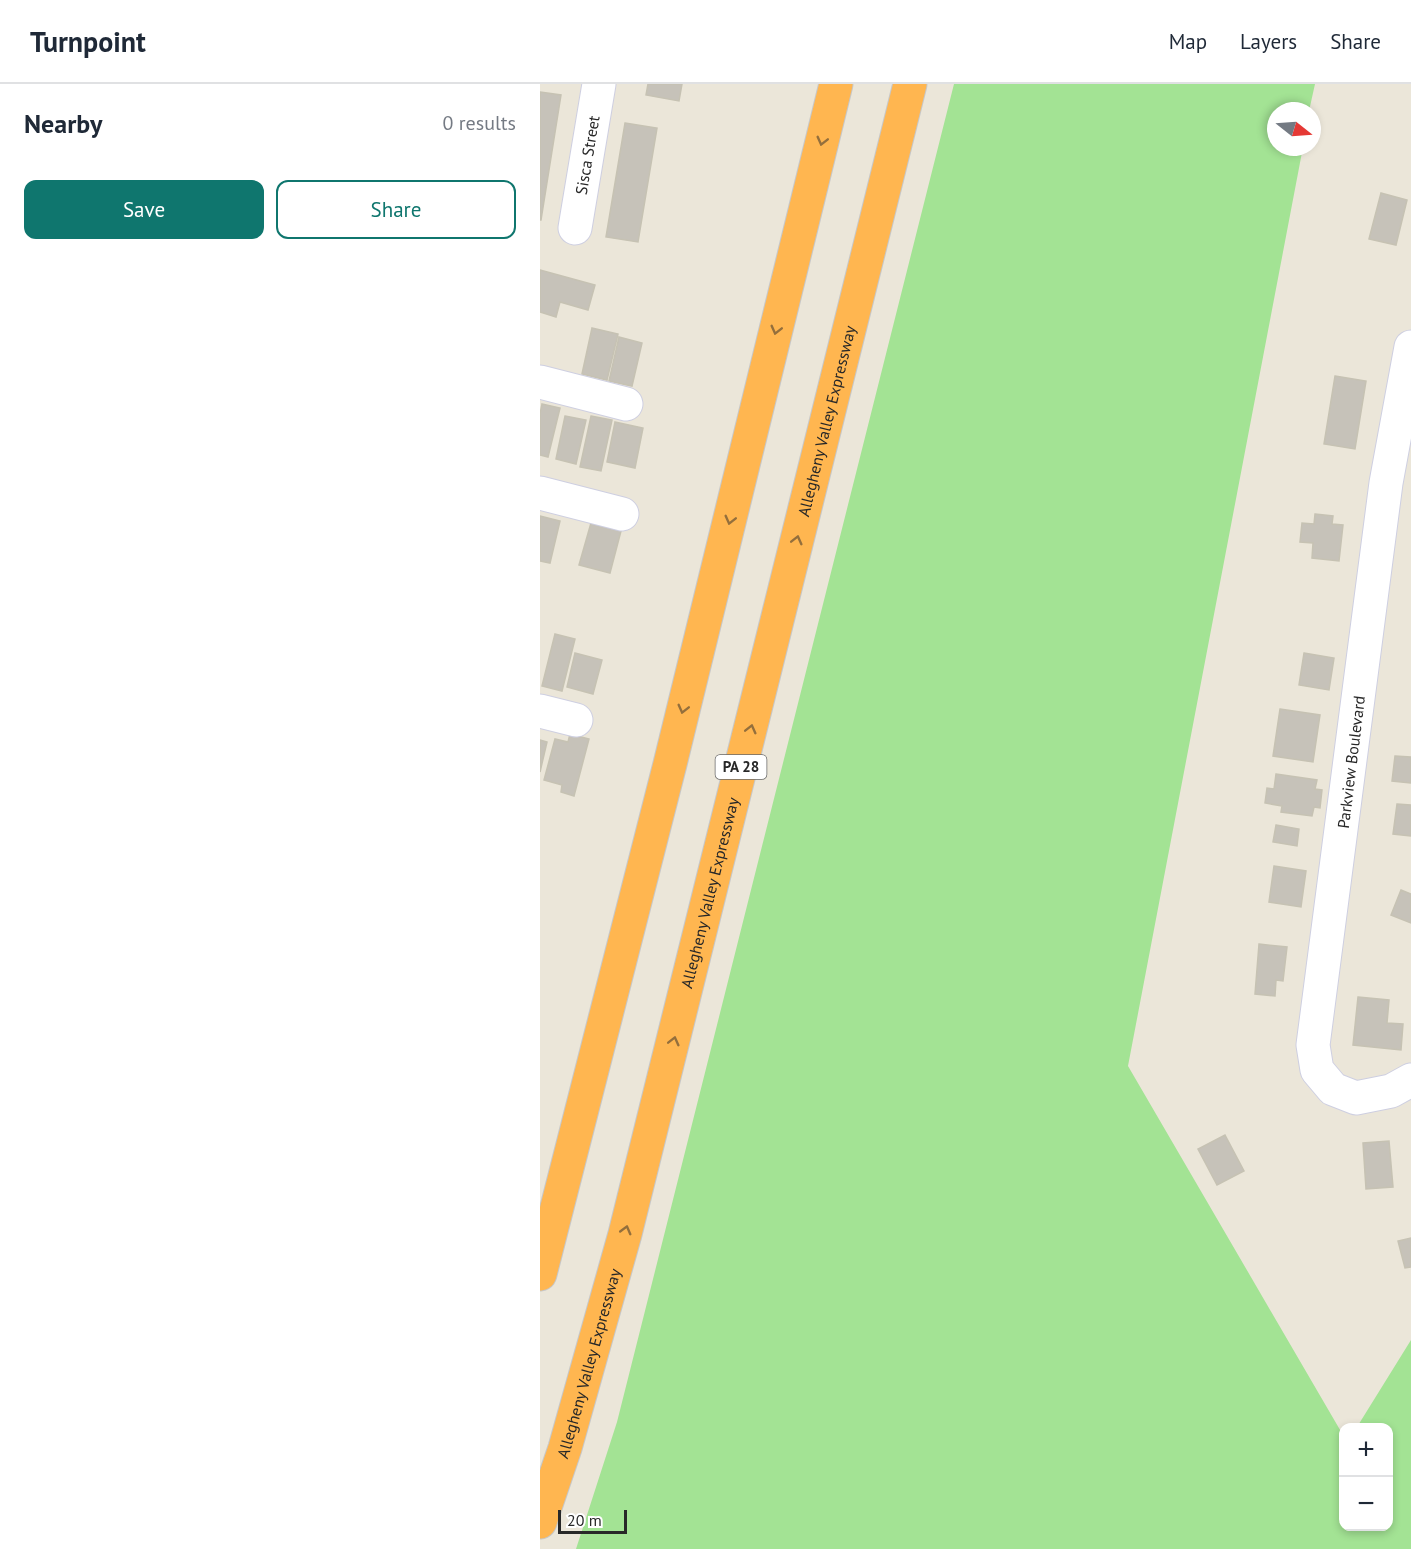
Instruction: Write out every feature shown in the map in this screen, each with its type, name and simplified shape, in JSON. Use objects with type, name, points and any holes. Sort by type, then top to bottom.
[{"type":"highway","points":[[540,1274],[664,787],[836,84]]},
{"type":"highway","name":"Allegheny Valley Expressway","points":[[540,1522],[565,1448],[639,1177],[910,84]]},
{"type":"street","name":"Sisca Street","points":[[575,228],[599,84]]},
{"type":"street","name":"Parkview Boulevard","points":[[1411,347],[1386,483],[1313,1045],[1317,1070],[1333,1089],[1356,1098],[1391,1091],[1411,1080]]},
{"type":"street","points":[[540,382],[626,404]]},
{"type":"street","points":[[540,493],[622,514]]},
{"type":"street","points":[[540,711],[576,720]]},
{"type":"green space","points":[[954,84],[1315,84],[1311,102],[1267,102],[1267,156],[1301,156],[1128,1066],[1339,1428],[1339,1531],[1393,1531],[1393,1423],[1359,1423],[1411,1340],[1411,1549],[576,1549],[617,1422]]},
{"type":"building","points":[[648,84],[682,84],[679,101],[646,95]]},
{"type":"building","points":[[540,92],[561,95],[541,220],[540,220]]},
{"type":"building","points":[[625,123],[657,128],[638,242],[606,237]]},
{"type":"building","points":[[1381,193],[1407,200],[1396,245],[1369,239]]},
{"type":"building","points":[[540,270],[595,285],[588,310],[560,302],[556,317],[540,312]]},
{"type":"building","points":[[592,328],[618,334],[607,380],[582,374]]},
{"type":"building","points":[[619,337],[642,343],[632,386],[609,381]]},
{"type":"building","points":[[1335,376],[1366,381],[1355,449],[1324,444]]},
{"type":"building","points":[[542,404],[560,408],[548,457],[540,455]]},
{"type":"building","points":[[565,416],[586,420],[576,464],[556,459]]},
{"type":"building","points":[[591,416],[612,420],[601,471],[580,467]]},
{"type":"building","points":[[615,422],[643,428],[635,468],[607,462]]},
{"type":"building","points":[[1315,514],[1333,516],[1332,524],[1343,525],[1339,561],[1312,558],[1313,543],[1300,542],[1302,523],[1314,524]]},
{"type":"building","points":[[540,516],[560,521],[550,563],[540,561]]},
{"type":"building","points":[[591,523],[621,531],[610,573],[579,565]]},
{"type":"building","points":[[555,634],[575,639],[562,691],[542,686]]},
{"type":"building","points":[[575,653],[602,660],[593,694],[567,687]]},
{"type":"building","points":[[1304,653],[1334,658],[1329,690],[1299,685]]},
{"type":"building","points":[[1280,709],[1320,715],[1313,762],[1273,756]]},
{"type":"building","points":[[570,734],[589,739],[574,796],[561,792],[562,785],[544,780],[555,739],[568,742]]},
{"type":"building","points":[[540,740],[547,742],[540,772]]},
{"type":"building","points":[[1395,756],[1411,757],[1411,783],[1392,781]]},
{"type":"building","points":[[1276,774],[1317,780],[1315,789],[1322,790],[1320,808],[1314,807],[1312,816],[1281,812],[1282,806],[1265,803],[1267,788],[1274,789]]},
{"type":"building","points":[[1397,804],[1411,805],[1411,836],[1393,834]]},
{"type":"building","points":[[1276,825],[1299,829],[1297,846],[1273,842]]},
{"type":"building","points":[[1274,866],[1306,871],[1301,907],[1269,902]]},
{"type":"building","points":[[1401,890],[1411,894],[1411,923],[1391,915]]},
{"type":"building","points":[[1259,944],[1287,947],[1283,981],[1276,980],[1275,996],[1255,994]]},
{"type":"building","points":[[1358,997],[1389,1000],[1387,1023],[1403,1024],[1401,1050],[1353,1045]]},
{"type":"building","points":[[1225,1135],[1244,1171],[1217,1185],[1198,1149]]},
{"type":"building","points":[[1389,1141],[1393,1187],[1366,1189],[1363,1143]]},
{"type":"building","points":[[1411,1238],[1411,1267],[1405,1268],[1398,1241]]}]
